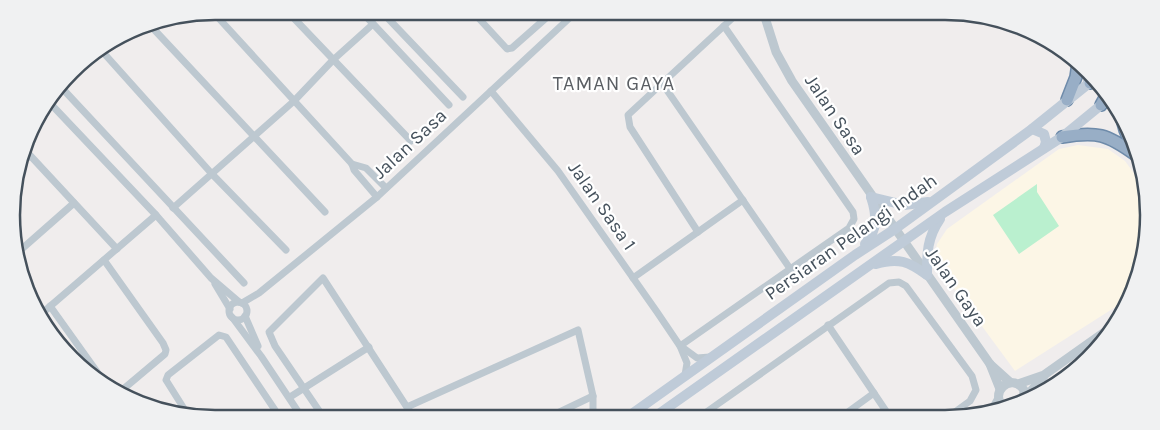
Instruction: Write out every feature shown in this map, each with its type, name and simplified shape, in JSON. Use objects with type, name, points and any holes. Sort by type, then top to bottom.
[{"type":"highway","points":[[1067,100],[1077,71]]},
{"type":"highway","points":[[1062,136],[1102,134],[1129,150]]},
{"type":"main road","name":"Persiaran Pelangi Indah","points":[[637,410],[854,255],[934,201],[1090,84]]},
{"type":"main road","name":"Persiaran Pelangi Indah","points":[[664,410],[945,212],[1062,136],[1103,101]]},
{"type":"main road","points":[[1032,129],[1044,134],[1046,142],[1044,148]]},
{"type":"main road","points":[[871,196],[904,205],[916,205],[934,201]]},
{"type":"main road","points":[[854,255],[873,236],[876,211],[871,196]]},
{"type":"main road","points":[[928,275],[928,242],[932,230],[945,212]]},
{"type":"main road","points":[[868,266],[899,260],[910,263],[928,275]]},
{"type":"street","points":[[220,20],[352,164],[354,170],[377,197]]},
{"type":"street","points":[[295,20],[411,141]]},
{"type":"street","points":[[369,20],[449,105]]},
{"type":"street","points":[[390,20],[463,97]]},
{"type":"street","points":[[480,20],[507,49],[512,48],[544,20]]},
{"type":"street","name":"Jalan Sasa","points":[[240,303],[259,293],[377,197],[567,20]]},
{"type":"street","points":[[698,232],[630,127],[627,119],[630,111],[730,20]]},
{"type":"street","name":"Jalan Sasa","points":[[766,20],[782,65],[895,229]]},
{"type":"street","points":[[174,208],[252,136],[294,101],[333,60],[373,24]]},
{"type":"street","points":[[680,346],[849,228],[854,219],[853,212],[724,26]]},
{"type":"street","points":[[154,30],[325,212]]},
{"type":"street","points":[[104,55],[212,174],[286,250]]},
{"type":"street","points":[[662,83],[791,270]]},
{"type":"street","points":[[64,91],[244,284]]},
{"type":"street","name":"Jalan Sasa 1","points":[[491,91],[558,171],[680,346],[686,363],[685,375]]},
{"type":"street","points":[[53,107],[156,215],[211,278],[240,303],[262,356]]},
{"type":"street","points":[[29,155],[117,249]]},
{"type":"street","points":[[352,164],[366,168],[386,188]]},
{"type":"street","points":[[633,278],[743,200]]},
{"type":"street","points":[[23,248],[74,203]]},
{"type":"street","points":[[45,310],[156,215]]},
{"type":"street","name":"Jalan Gaya","points":[[895,229],[990,364],[1014,383]]},
{"type":"street","points":[[104,260],[164,343],[166,350],[165,354],[124,388]]},
{"type":"street","points":[[211,278],[230,309],[232,317],[262,356],[298,410]]},
{"type":"street","points":[[319,410],[268,332],[323,278],[409,410]]},
{"type":"street","points":[[709,410],[889,283],[899,282],[906,286],[972,376],[976,390],[970,401],[958,410]]},
{"type":"street","name":"Jalan Sasa","points":[[246,314],[259,293]]},
{"type":"street","points":[[230,309],[233,304],[240,303]]},
{"type":"street","points":[[50,306],[94,368]]},
{"type":"street","points":[[232,317],[237,320],[246,314]]},
{"type":"street","points":[[828,325],[885,410]]},
{"type":"street","points":[[407,407],[578,330],[594,396],[593,410]]},
{"type":"street","points":[[183,407],[166,380],[215,336],[226,337],[275,410]]},
{"type":"street","points":[[1034,389],[1044,375],[1098,337]]},
{"type":"street","name":"Jalan Sasa 1","points":[[680,346],[697,358],[710,357]]},
{"type":"street","points":[[290,397],[368,348]]},
{"type":"street","name":"Jalan Gaya","points":[[990,364],[1002,401]]},
{"type":"street","points":[[994,403],[999,394],[1014,383],[1044,375]]},
{"type":"street","points":[[1014,383],[1024,390],[1024,393]]},
{"type":"street","points":[[851,410],[874,393]]},
{"type":"street","points":[[564,410],[594,396]]},
{"type":"shaded area","points":[[1078,145],[1108,149],[1125,161],[1136,175],[1140,202],[1140,228],[1136,253],[1130,278],[1117,306],[1015,371],[934,261],[937,244],[947,229],[1059,149]]},
{"type":"green space","points":[[1037,184],[1037,192],[1059,226],[1019,254],[993,215]]},
{"type":"district","name":"TAMAN GAYA","points":[[614,83]]}]
